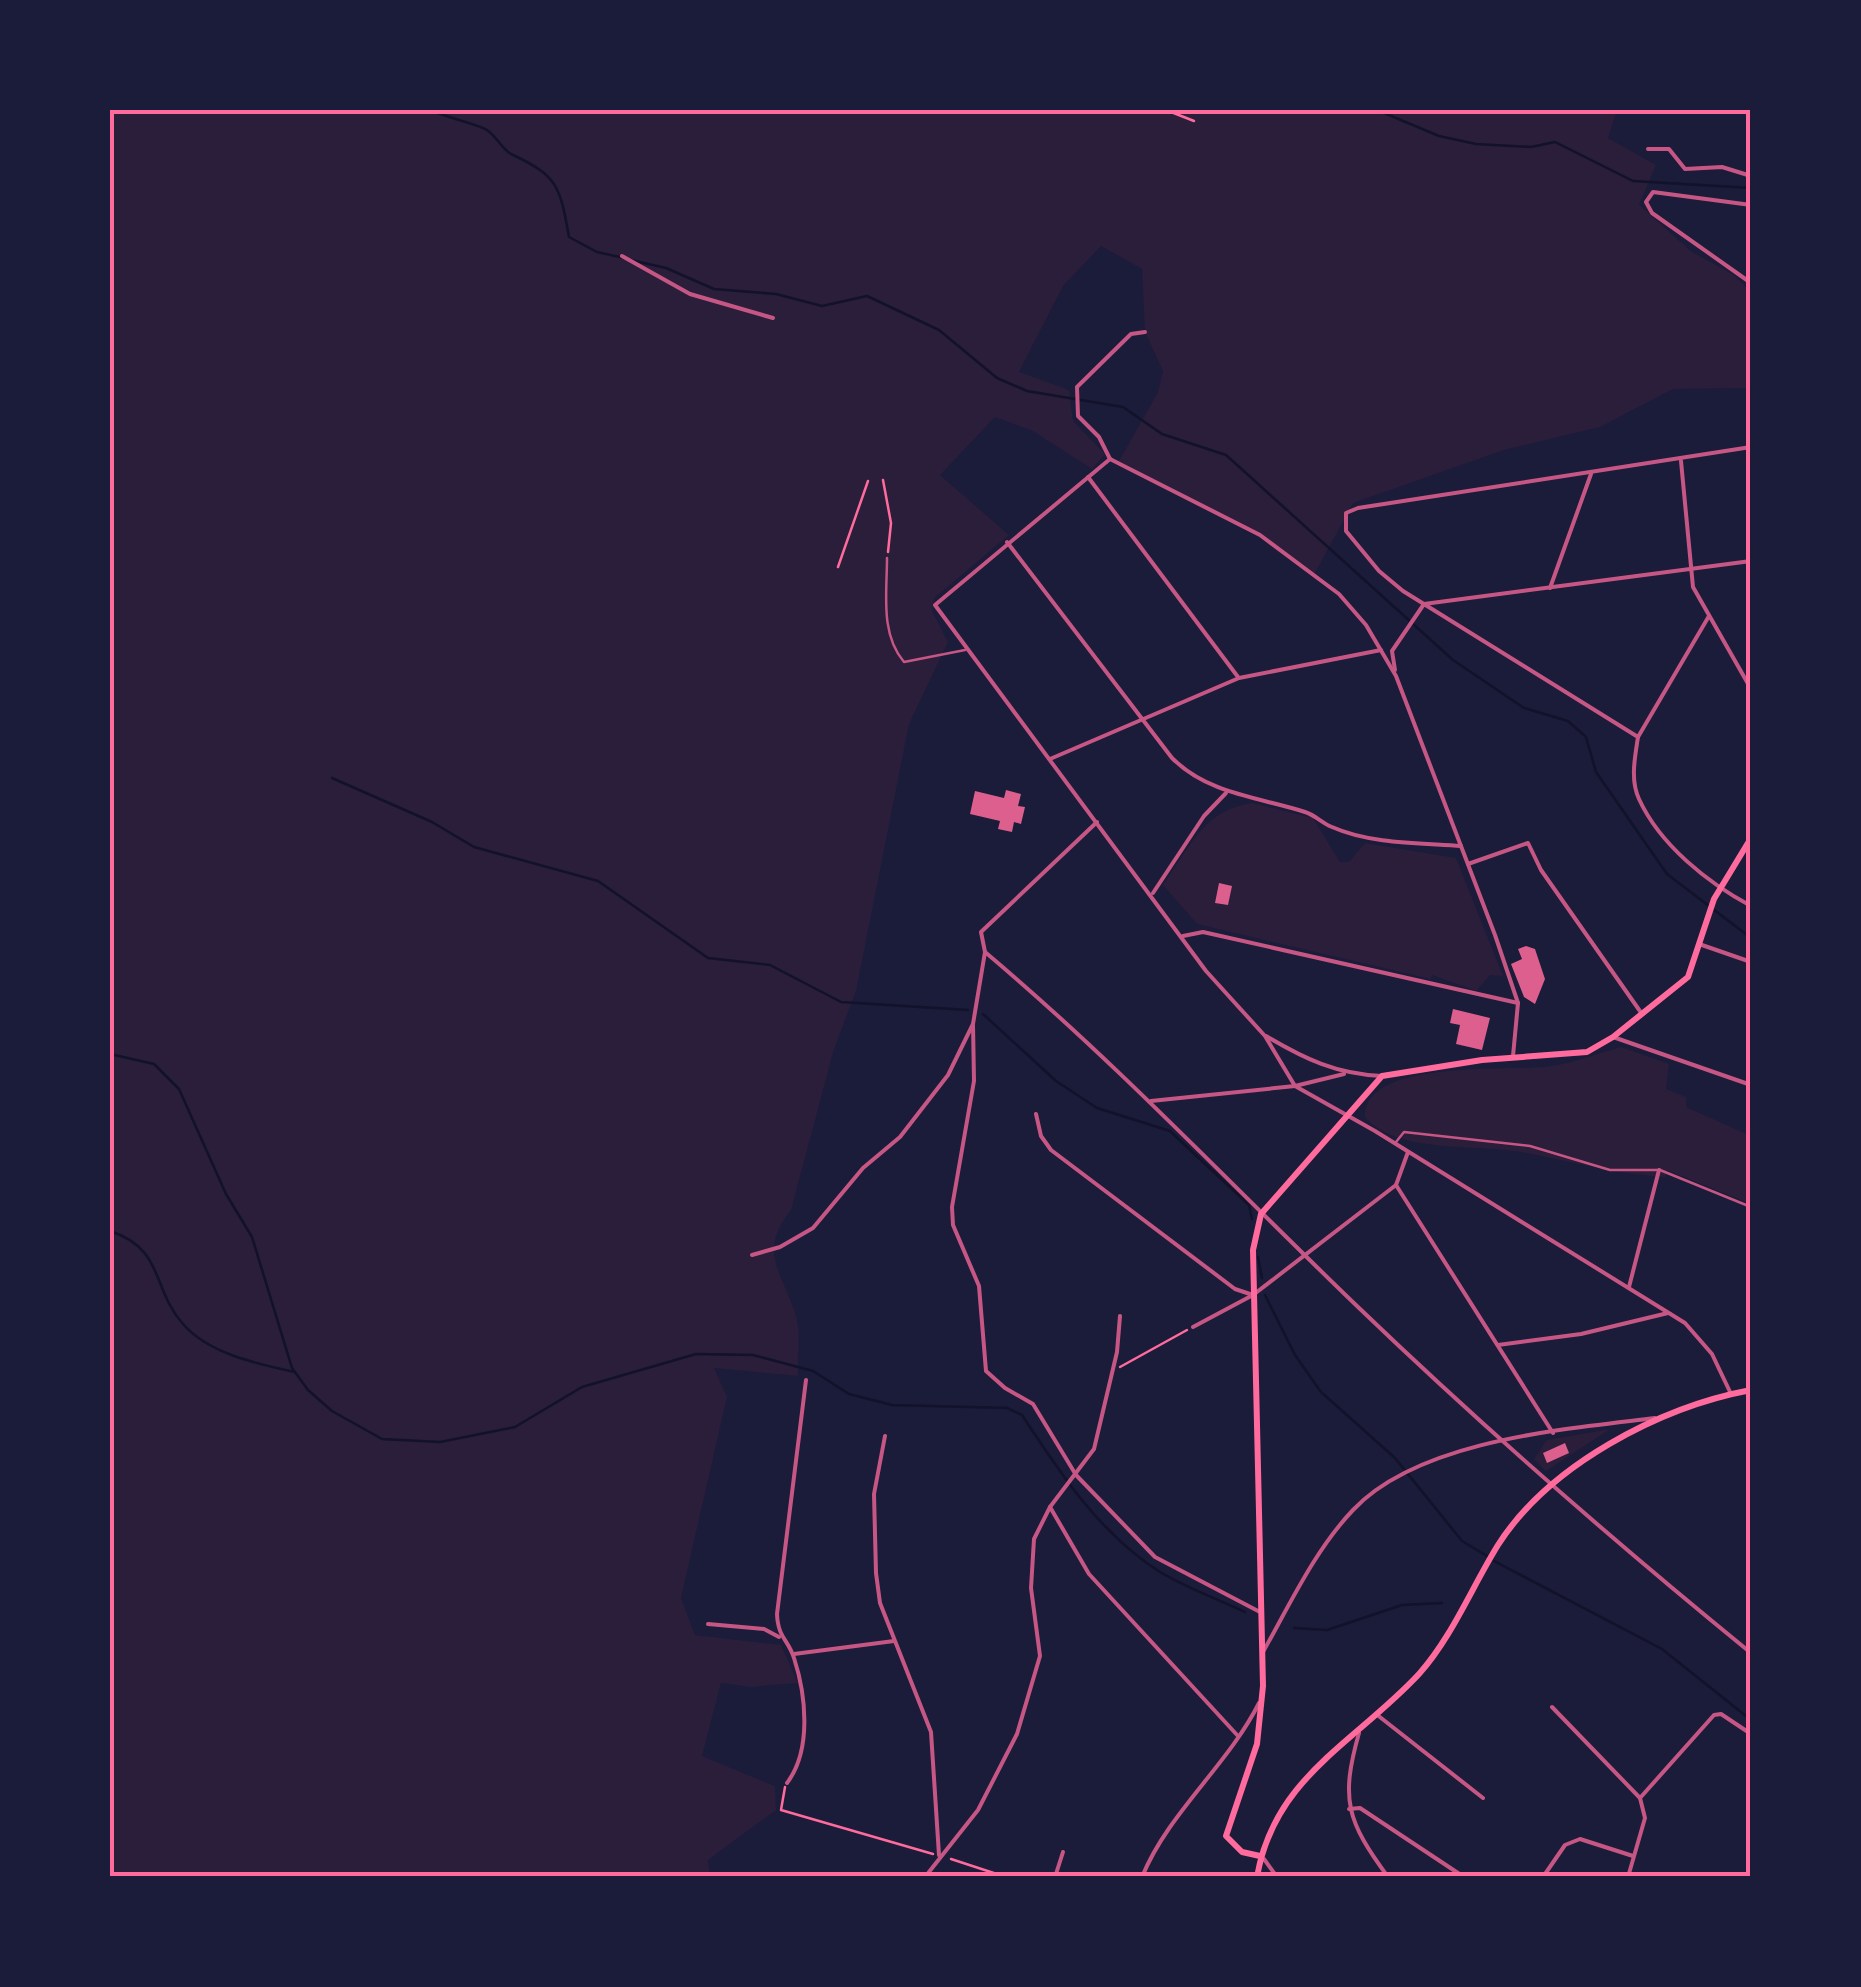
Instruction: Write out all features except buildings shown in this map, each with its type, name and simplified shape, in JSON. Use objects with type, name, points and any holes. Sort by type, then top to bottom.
[{"type":"main road","points":[[1260,1856],[1242,1852],[1226,1836],[1257,1744],[1262,1695],[1253,1294],[1253,1250],[1261,1214],[1344,1114],[1382,1076],[1482,1060],[1576,1054],[1613,1038],[1688,977],[1714,899],[1751,838]]},
{"type":"main road","points":[[1257,1877],[1260,1856],[1287,1800],[1315,1766],[1420,1672],[1518,1516],[1554,1485],[1656,1418],[1751,1390]]},
{"type":"street","points":[[1745,110],[1751,117]]},
{"type":"street","points":[[1648,150],[1669,149],[1684,169],[1722,166],[1751,176]]},
{"type":"street","points":[[1751,205],[1653,192],[1646,202],[1652,213],[1751,284]]},
{"type":"street","points":[[622,256],[690,294],[773,318]]},
{"type":"street","points":[[1146,332],[1131,334],[1084,377],[1077,387],[1075,408],[1110,458],[1260,535],[1339,594],[1381,650],[1396,676],[1518,1002],[1512,1060]]},
{"type":"street","points":[[1638,737],[1424,604],[1379,571],[1346,531],[1346,514],[1376,505],[1751,448]]},
{"type":"street","points":[[1110,458],[935,604],[965,650],[1098,822],[1206,971],[1265,1036],[1294,1086],[1668,1312],[1712,1354],[1732,1394]]},
{"type":"street","points":[[1681,461],[1693,587],[1751,689]]},
{"type":"street","points":[[1550,588],[1591,474]]},
{"type":"street","points":[[1088,477],[1239,678]]},
{"type":"street","points":[[1006,541],[1181,767],[1226,792],[1310,813],[1330,827],[1354,834],[1461,846]]},
{"type":"street","points":[[887,558],[886,622],[895,651],[904,662],[965,650]]},
{"type":"street","points":[[1424,604],[1751,561]]},
{"type":"street","points":[[1396,676],[1392,651],[1424,604]]},
{"type":"street","points":[[1709,616],[1638,737],[1633,772],[1639,799],[1674,848],[1719,890],[1751,906]]},
{"type":"street","points":[[1050,759],[1239,678],[1381,650]]},
{"type":"street","points":[[1152,894],[1204,816],[1226,792]]},
{"type":"street","points":[[1098,822],[983,929],[985,952],[973,1024],[974,1081],[952,1207],[953,1225],[979,1286],[986,1370],[1004,1388],[1033,1404],[1076,1475],[1155,1557],[1260,1612]]},
{"type":"street","points":[[1468,864],[1528,843],[1541,870],[1642,1014]]},
{"type":"street","points":[[1183,936],[1203,932],[1518,1002]]},
{"type":"street","points":[[1698,944],[1751,962]]},
{"type":"street","points":[[985,952],[1151,1101],[1261,1214],[1500,1442],[1751,1653]]},
{"type":"street","points":[[752,1255],[803,1236],[863,1168],[900,1137],[948,1075],[973,1024]]},
{"type":"street","points":[[1265,1036],[1310,1062],[1344,1074],[1382,1076]]},
{"type":"street","points":[[1613,1038],[1751,1085]]},
{"type":"street","points":[[1151,1101],[1294,1086],[1344,1074]]},
{"type":"street","points":[[1036,1114],[1041,1136],[1052,1150],[1235,1289],[1253,1294]]},
{"type":"street","points":[[1395,1144],[1404,1132],[1530,1146],[1610,1170],[1659,1170],[1751,1207]]},
{"type":"street","points":[[1193,1327],[1253,1294],[1396,1185],[1408,1152]]},
{"type":"street","points":[[1629,1287],[1659,1170]]},
{"type":"street","points":[[1396,1185],[1553,1434]]},
{"type":"street","points":[[1498,1345],[1581,1334],[1668,1312]]},
{"type":"street","points":[[924,1877],[990,1792],[1026,1708],[1041,1641],[1030,1568],[1036,1529],[1098,1438],[1117,1352],[1120,1316]]},
{"type":"street","points":[[779,1637],[776,1614],[806,1380]]},
{"type":"street","points":[[1263,1652],[1328,1539],[1355,1507],[1400,1475],[1500,1442],[1656,1418]]},
{"type":"street","points":[[885,1436],[876,1479],[873,1542],[880,1603],[931,1732],[940,1855]]},
{"type":"street","points":[[1050,1507],[1089,1574],[1238,1736]]},
{"type":"street","points":[[708,1624],[764,1629],[779,1637],[793,1654],[804,1729],[796,1768],[787,1783]]},
{"type":"street","points":[[793,1654],[894,1642]]},
{"type":"street","points":[[1142,1877],[1152,1852],[1238,1736],[1262,1695]]},
{"type":"street","points":[[1552,1707],[1640,1798],[1645,1818],[1628,1877]]},
{"type":"street","points":[[1376,1714],[1483,1798]]},
{"type":"street","points":[[1640,1798],[1714,1716],[1720,1714],[1751,1734]]},
{"type":"street","points":[[1360,1728],[1348,1770],[1347,1809],[1388,1877]]},
{"type":"street","points":[[1347,1809],[1360,1808],[1464,1877]]},
{"type":"street","points":[[1543,1877],[1565,1846],[1580,1840],[1632,1856]]},
{"type":"street","points":[[1055,1877],[1063,1852]]},
{"type":"street","points":[[1260,1856],[1276,1877]]},
{"type":"path","points":[[1166,110],[1194,121]]},
{"type":"path","points":[[883,480],[891,523],[887,558]]},
{"type":"path","points":[[838,566],[868,481]]},
{"type":"path","points":[[1110,1373],[1193,1327]]},
{"type":"path","points":[[787,1783],[781,1810],[1006,1877]]},
{"type":"shaded area","points":[[110,110],[1617,110],[1608,138],[1656,165],[1639,205],[1692,252],[1734,275],[1751,292],[1751,388],[1673,389],[1600,427],[1504,450],[1353,503],[1314,575],[1260,535],[1119,461],[1158,392],[1163,371],[1145,332],[1142,269],[1101,246],[1063,286],[1019,372],[1069,390],[1073,421],[1105,454],[1092,469],[1033,431],[995,417],[940,475],[1009,535],[934,598],[932,611],[948,642],[909,724],[856,991],[834,1049],[791,1210],[775,1240],[776,1265],[798,1327],[798,1376],[714,1368],[727,1397],[681,1598],[695,1635],[781,1645],[798,1683],[751,1687],[721,1683],[702,1756],[775,1786],[776,1810],[708,1860],[710,1877],[110,1877]]},
{"type":"shaded area","points":[[1252,803],[1313,818],[1340,862],[1349,862],[1365,843],[1456,858],[1503,976],[1490,975],[1476,991],[1432,975],[1431,979],[1197,924],[1163,885],[1209,822],[1221,813]]},
{"type":"shaded area","points":[[1621,1047],[1669,1064],[1666,1089],[1686,1097],[1686,1107],[1751,1136],[1751,1204],[1667,1170],[1665,1177],[1646,1175],[1521,1152],[1416,1142],[1379,1129],[1365,1117],[1371,1098],[1388,1085],[1414,1076],[1553,1066]]},
{"type":"shaded area","points":[[1610,1429],[1546,1471],[1534,1459],[1547,1440]]},
{"type":"waterway","points":[[431,110],[487,130],[507,151],[539,169],[559,194],[569,237],[597,252],[624,258]]},
{"type":"waterway","points":[[1377,110],[1439,136],[1476,144],[1531,147],[1555,142],[1633,181],[1751,188]]},
{"type":"waterway","points":[[631,260],[666,268],[714,289],[776,294],[822,306],[867,296],[939,330],[997,378],[1027,391],[1123,407],[1162,434],[1226,455],[1453,660],[1524,708],[1568,721],[1586,737],[1596,772],[1667,874],[1751,938]]},
{"type":"waterway","points":[[332,778],[432,822],[474,847],[598,881],[708,958],[770,965],[841,1002],[968,1010]]},
{"type":"waterway","points":[[983,1014],[1056,1081],[1097,1108],[1170,1131],[1249,1205],[1252,1219]]},
{"type":"waterway","points":[[110,1054],[154,1064],[179,1089],[226,1194],[252,1237],[292,1368],[308,1390],[332,1411],[382,1439],[440,1442],[515,1427],[582,1387],[696,1354],[753,1355],[813,1371],[849,1394],[892,1405],[1007,1408],[1022,1415],[1067,1480],[1118,1540],[1160,1572],[1245,1612]]},
{"type":"waterway","points":[[110,1231],[128,1239],[149,1259],[173,1310],[194,1334],[235,1356],[295,1372]]},
{"type":"waterway","points":[[1258,1257],[1262,1278]]},
{"type":"waterway","points":[[1265,1295],[1295,1355],[1321,1392],[1395,1458],[1462,1541],[1487,1556]]},
{"type":"waterway","points":[[1494,1561],[1662,1649],[1751,1720]]},
{"type":"waterway","points":[[1294,1628],[1327,1630],[1402,1605],[1442,1603]]}]
